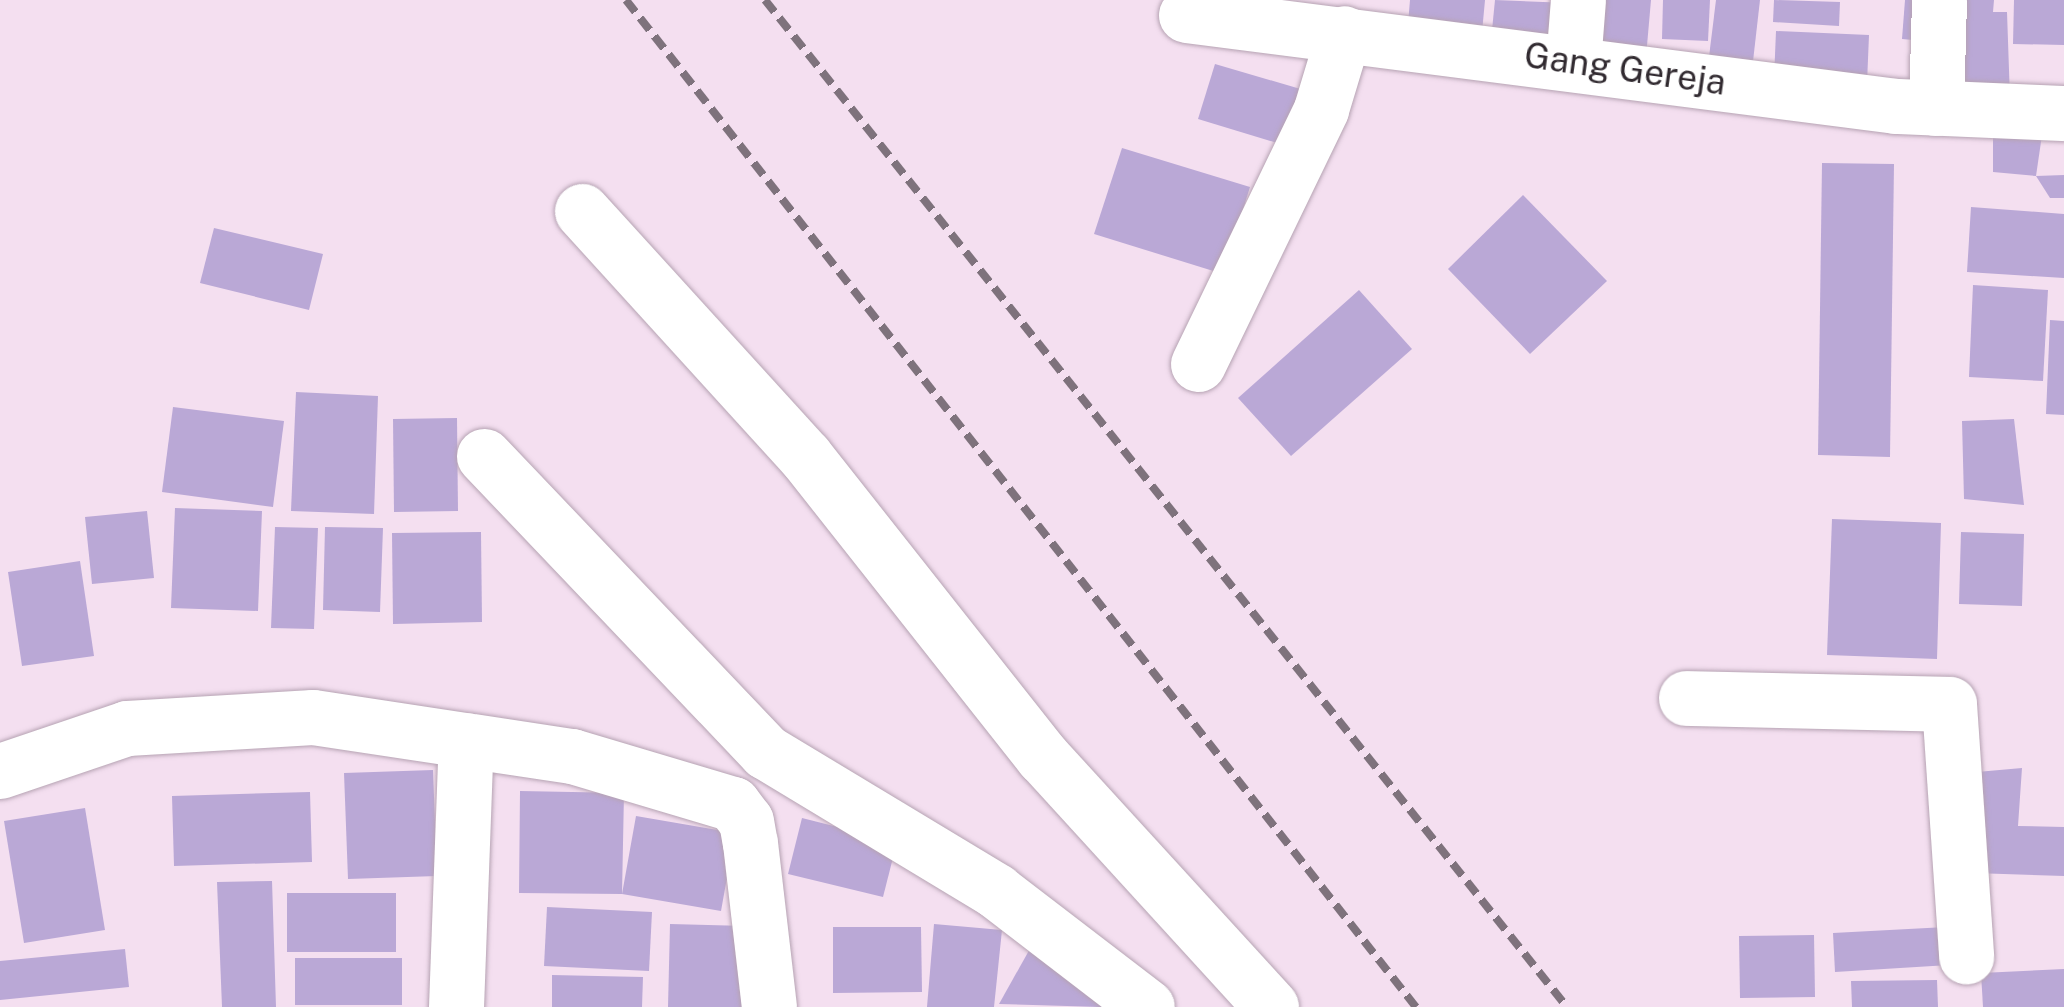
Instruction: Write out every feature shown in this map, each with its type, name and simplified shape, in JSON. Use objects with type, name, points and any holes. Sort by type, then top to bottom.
[{"type":"street","points":[[1573,63],[1578,0]]},
{"type":"street","points":[[1936,108],[1938,0]]},
{"type":"street","name":"Gang Gereja","points":[[1186,15],[1936,108],[2064,113]]},
{"type":"street","points":[[1198,364],[1320,108],[1344,33]]},
{"type":"street","points":[[582,211],[805,456],[1043,757],[1270,1007]]},
{"type":"street","points":[[484,456],[766,752],[996,890],[1147,1007]]},
{"type":"street","points":[[1686,698],[1949,704],[1966,956]]},
{"type":"street","points":[[0,771],[146,727],[313,717],[572,756],[733,804],[746,821],[750,843],[768,1007]]},
{"type":"street","points":[[456,1007],[466,740]]},
{"type":"street","points":[[733,804],[766,752]]},
{"type":"building","points":[[1410,0],[1485,0],[1482,32],[1408,24]]},
{"type":"building","points":[[1495,0],[1569,3],[1564,48],[1491,40]]},
{"type":"building","points":[[1601,0],[1651,0],[1646,57],[1596,52]]},
{"type":"building","points":[[1663,0],[1710,0],[1708,41],[1662,39]]},
{"type":"building","points":[[1716,0],[1760,0],[1752,70],[1708,65]]},
{"type":"building","points":[[1774,0],[1840,2],[1839,26],[1773,22]]},
{"type":"building","points":[[1905,0],[1928,0],[1924,41],[1902,39]]},
{"type":"building","points":[[1953,0],[1994,0],[1993,12],[2007,12],[2010,99],[1950,101]]},
{"type":"building","points":[[2014,0],[2064,0],[2064,45],[2013,44]]},
{"type":"building","points":[[1776,31],[1869,35],[1867,83],[1774,79]]},
{"type":"building","points":[[1215,64],[1314,93],[1297,149],[1198,119]]},
{"type":"building","points":[[1993,135],[2042,135],[2036,176],[1993,172]]},
{"type":"building","points":[[1122,148],[1250,187],[1223,274],[1094,234]]},
{"type":"building","points":[[1822,163],[1894,164],[1890,457],[1818,455]]},
{"type":"building","points":[[2064,175],[2064,198],[2050,198],[2036,176]]},
{"type":"building","points":[[1523,195],[1607,281],[1530,354],[1448,269]]},
{"type":"building","points":[[1971,207],[2064,214],[2064,278],[1967,272]]},
{"type":"building","points":[[214,228],[323,254],[309,310],[200,283]]},
{"type":"building","points":[[1973,285],[2048,290],[2043,381],[1969,377]]},
{"type":"building","points":[[1359,290],[1412,349],[1291,456],[1238,398]]},
{"type":"building","points":[[2050,320],[2064,321],[2064,415],[2046,414]]},
{"type":"building","points":[[296,392],[378,396],[374,514],[291,511]]},
{"type":"building","points":[[173,407],[284,421],[273,507],[162,492]]},
{"type":"building","points":[[457,418],[458,511],[394,512],[393,419]]},
{"type":"building","points":[[2014,419],[2024,505],[1964,499],[1962,421]]},
{"type":"building","points":[[175,508],[262,511],[258,611],[171,608]]},
{"type":"building","points":[[147,511],[154,578],[92,584],[85,517]]},
{"type":"building","points":[[1832,519],[1941,523],[1937,659],[1827,655]]},
{"type":"building","points":[[275,527],[318,528],[314,629],[271,628]]},
{"type":"building","points":[[325,527],[383,528],[380,612],[323,610]]},
{"type":"building","points":[[481,532],[482,622],[393,624],[392,533]]},
{"type":"building","points":[[1961,532],[2024,534],[2022,606],[1959,604]]},
{"type":"building","points":[[80,561],[94,656],[22,666],[8,572]]},
{"type":"building","points":[[2022,768],[2018,826],[2064,827],[2064,876],[1973,873],[1977,772]]},
{"type":"building","points":[[433,770],[437,876],[348,879],[344,773]]},
{"type":"building","points":[[520,791],[624,793],[622,894],[519,893]]},
{"type":"building","points":[[310,792],[312,862],[174,866],[172,796]]},
{"type":"building","points":[[85,808],[105,930],[24,943],[4,821]]},
{"type":"building","points":[[636,816],[735,833],[721,911],[622,894]]},
{"type":"building","points":[[802,818],[897,842],[883,897],[788,874]]},
{"type":"building","points":[[272,881],[276,1007],[222,1007],[217,882]]},
{"type":"building","points":[[287,893],[396,893],[396,952],[287,952]]},
{"type":"building","points":[[547,907],[652,912],[649,971],[544,966]]},
{"type":"building","points":[[670,924],[746,926],[744,1007],[668,1007]]},
{"type":"building","points":[[934,924],[1002,930],[994,1007],[927,1007]]},
{"type":"building","points":[[833,927],[921,927],[922,992],[833,993]]},
{"type":"building","points":[[1946,927],[1949,965],[1835,972],[1833,933]]},
{"type":"building","points":[[1814,935],[1815,997],[1740,998],[1739,936]]},
{"type":"building","points":[[1036,938],[1115,982],[1101,1007],[999,1004]]},
{"type":"building","points":[[125,949],[129,987],[0,1000],[0,961]]},
{"type":"building","points":[[295,958],[402,958],[402,1005],[295,1005]]},
{"type":"building","points":[[2064,969],[2064,1007],[1983,1007],[1981,973]]},
{"type":"building","points":[[552,975],[643,977],[642,1007],[552,1007]]},
{"type":"building","points":[[1937,980],[1938,1007],[1852,1007],[1851,981]]},
{"type":"railway","points":[[626,0],[1416,1007]]},
{"type":"railway","points":[[765,0],[1567,1007]]}]
